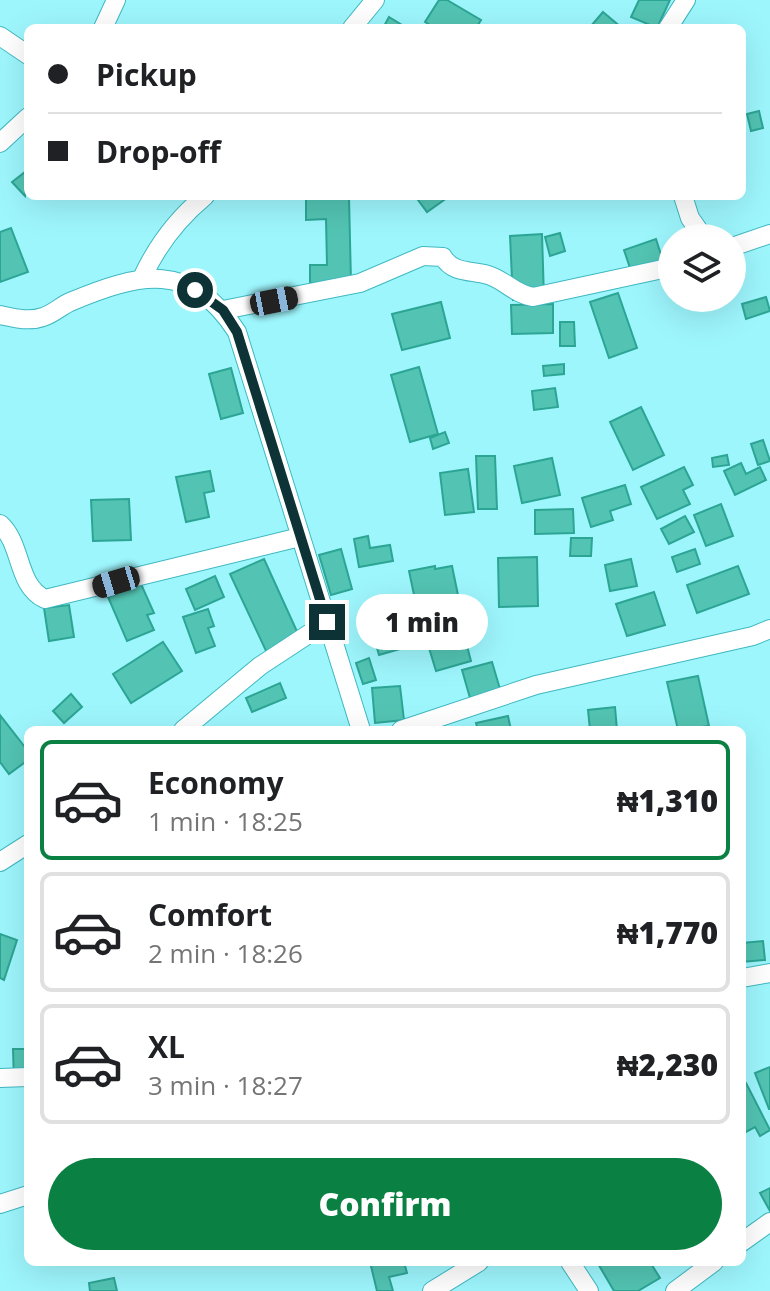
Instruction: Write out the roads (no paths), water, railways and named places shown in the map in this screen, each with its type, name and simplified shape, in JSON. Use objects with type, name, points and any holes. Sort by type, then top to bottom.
[{"type":"street","points":[[105,24],[116,0]]},
{"type":"street","points":[[355,24],[375,0]]},
{"type":"street","points":[[671,24],[686,0]]},
{"type":"street","points":[[0,36],[24,52]]},
{"type":"street","points":[[0,143],[24,121]]},
{"type":"street","points":[[143,276],[156,249],[182,215],[200,200]]},
{"type":"street","points":[[684,200],[694,224]]},
{"type":"street","points":[[746,242],[770,234]]},
{"type":"street","points":[[223,310],[360,283],[423,256],[443,257],[447,264],[467,274],[490,275],[518,294],[533,297],[658,270]]},
{"type":"street","points":[[0,315],[23,320],[44,317],[67,303],[143,276],[180,280],[223,310],[237,332],[360,726]]},
{"type":"street","points":[[0,524],[20,557],[26,583],[34,594],[45,599],[63,598],[142,574],[300,537]]},
{"type":"street","points":[[188,726],[260,666],[327,622]]},
{"type":"street","points":[[413,726],[536,685],[753,636],[770,629]]},
{"type":"street","points":[[0,862],[24,847]]},
{"type":"street","points":[[746,977],[770,973]]},
{"type":"street","points":[[0,1078],[24,1077]]},
{"type":"street","points":[[0,1204],[24,1196]]},
{"type":"street","points":[[746,1239],[770,1222]]},
{"type":"street","points":[[432,1291],[473,1266]]},
{"type":"street","points":[[573,1266],[589,1291]]},
{"type":"street","points":[[675,1291],[709,1266]]}]
